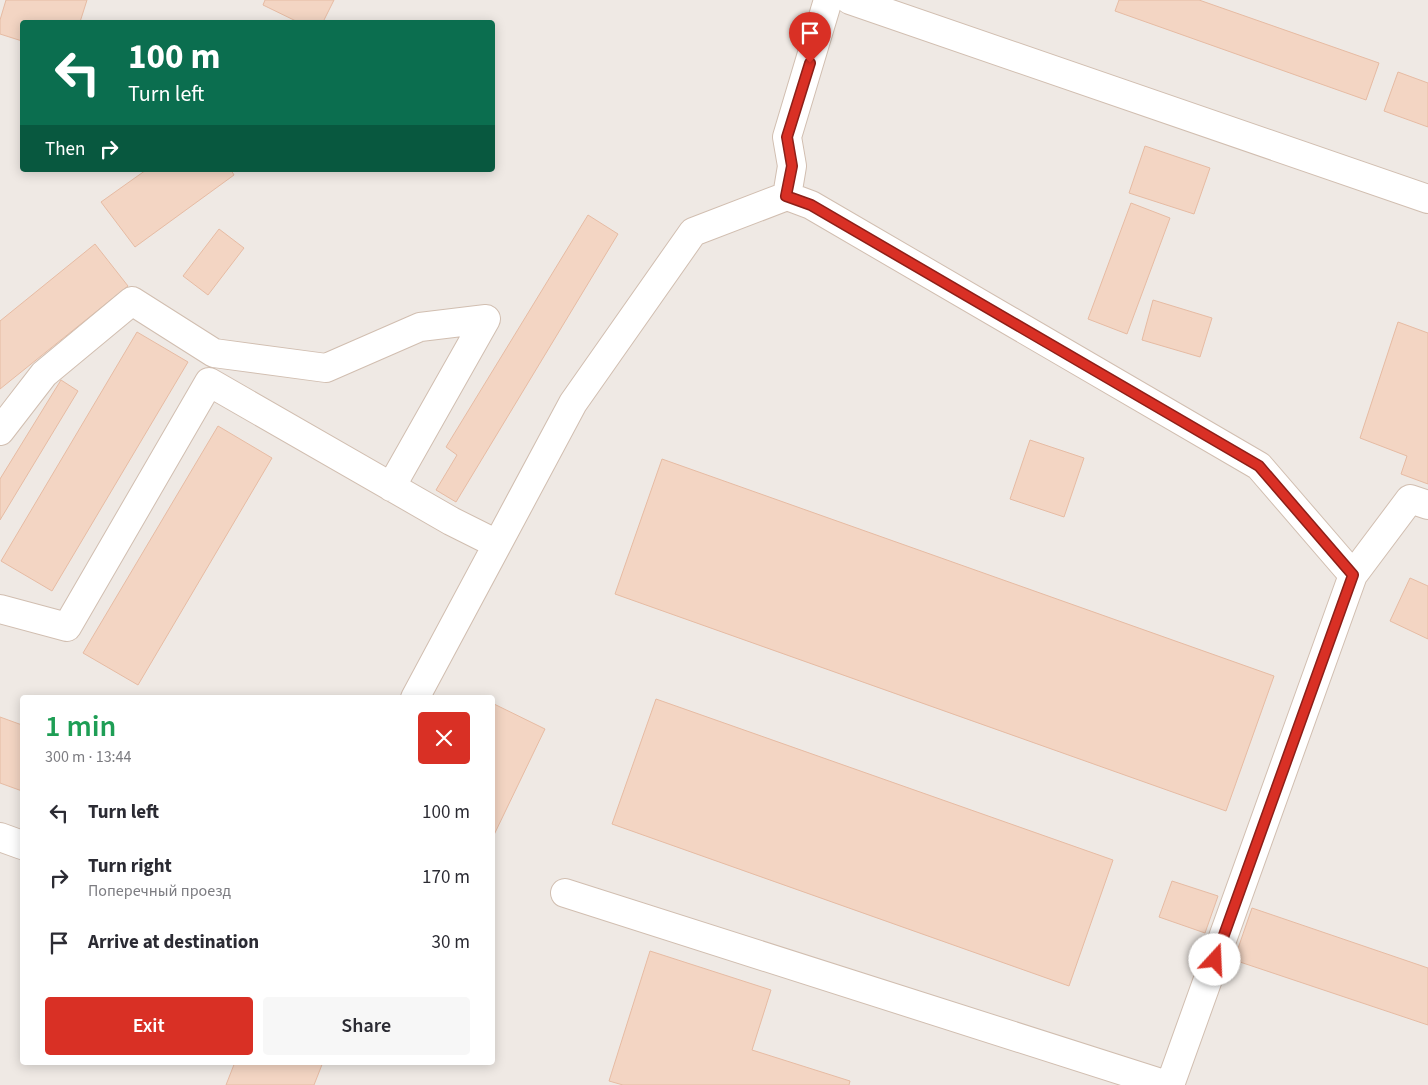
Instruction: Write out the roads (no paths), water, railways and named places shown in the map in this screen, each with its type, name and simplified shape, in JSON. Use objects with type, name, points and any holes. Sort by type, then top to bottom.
[{"type":"street","points":[[786,196],[792,166],[787,137],[828,0]]},
{"type":"street","points":[[850,0],[1428,199]]},
{"type":"street","points":[[417,695],[574,403],[693,232],[786,196],[811,205],[1259,466],[1353,575]]},
{"type":"street","points":[[0,431],[44,374],[132,301],[214,353],[326,368],[420,327],[486,319],[391,487]]},
{"type":"street","points":[[0,609],[67,627],[209,382],[214,353]]},
{"type":"street","points":[[209,382],[391,487],[497,544]]},
{"type":"street","points":[[565,893],[1168,1085],[1353,575],[1410,499],[1428,505]]},
{"type":"street","points":[[0,837],[20,844]]}]
